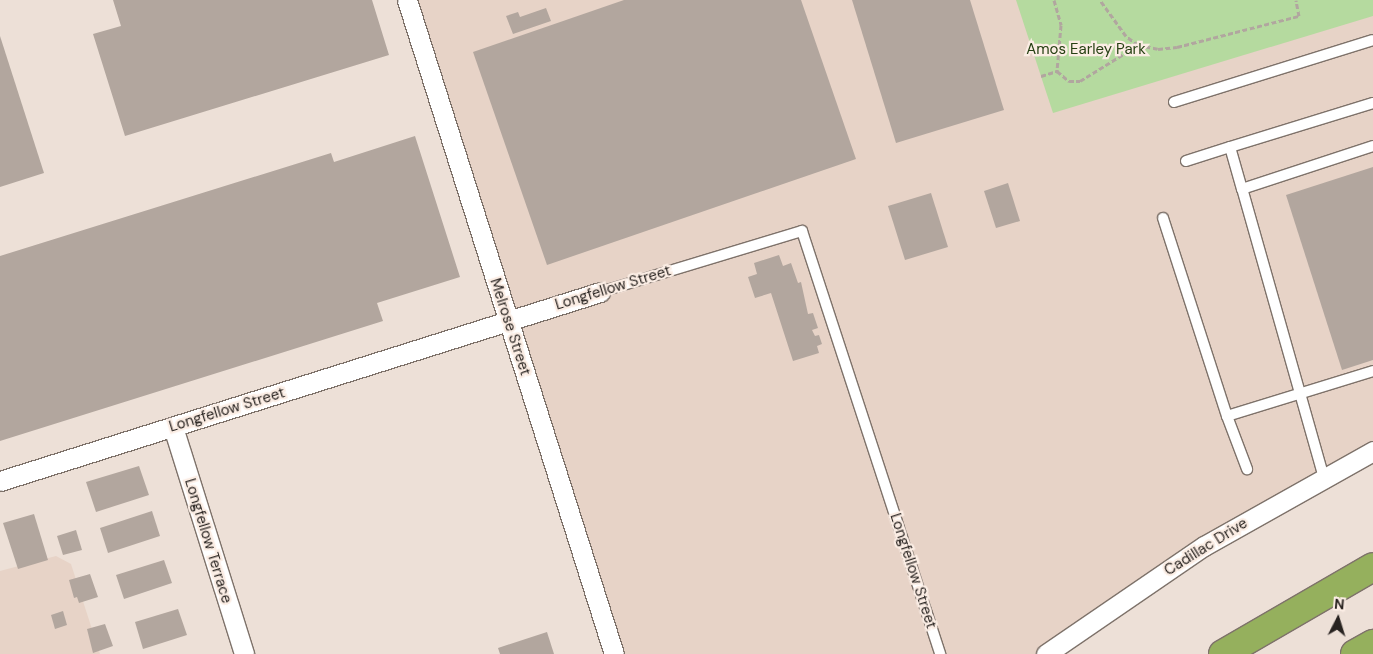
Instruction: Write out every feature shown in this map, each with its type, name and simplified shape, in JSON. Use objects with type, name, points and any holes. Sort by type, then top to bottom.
[{"type":"highway","points":[[1223,654],[1373,567]]},
{"type":"highway","points":[[1355,654],[1373,644]]},
{"type":"street","name":"Melrose Street","points":[[407,0],[614,654]]},
{"type":"street","name":"Longfellow Street","points":[[0,481],[508,319],[600,292]]},
{"type":"street","name":"Longfellow Terrace","points":[[173,427],[244,654]]},
{"type":"street","name":"Cadillac Drive","points":[[1046,654],[1204,546],[1373,451]]},
{"type":"lane","points":[[1174,102],[1373,40]]},
{"type":"lane","points":[[1186,161],[1373,103]]},
{"type":"lane","points":[[1242,189],[1373,146]]},
{"type":"lane","points":[[1230,147],[1324,478]]},
{"type":"lane","points":[[1163,218],[1227,416],[1247,468]]},
{"type":"lane","name":"Longfellow Street","points":[[600,292],[802,231],[940,654]]},
{"type":"lane","points":[[1227,416],[1373,371]]},
{"type":"path","points":[[1054,0],[1061,25],[1057,71]]},
{"type":"path","points":[[1100,0],[1126,36],[1138,45],[1158,49],[1177,47],[1299,16],[1296,0]]},
{"type":"path","points":[[1057,71],[1069,81],[1080,81],[1138,45]]},
{"type":"path","points":[[1041,76],[1057,71]]},
{"type":"shaded area","points":[[410,0],[1027,0],[1373,6],[1373,448],[1044,654],[615,654]]},
{"type":"shaded area","points":[[56,556],[71,564],[100,654],[0,654],[0,571]]},
{"type":"green space","name":"Amos Earley Park","points":[[1016,0],[1373,0],[1373,16],[1053,113]]},
{"type":"building","points":[[113,0],[372,0],[389,55],[125,136],[93,34],[121,26]]},
{"type":"building","points":[[624,0],[801,0],[856,159],[547,265],[473,52]]},
{"type":"building","points":[[852,0],[970,0],[1004,110],[896,143]]},
{"type":"building","points":[[546,8],[551,21],[513,34],[506,16],[518,12],[520,17]]},
{"type":"building","points":[[0,36],[44,173],[0,187]]},
{"type":"building","points":[[415,136],[460,277],[377,303],[383,321],[0,441],[0,256],[331,153],[334,162]]},
{"type":"building","points":[[1373,167],[1373,360],[1342,370],[1286,195]]},
{"type":"building","points":[[1008,183],[1020,221],[996,228],[984,191]]},
{"type":"building","points":[[931,193],[948,247],[905,260],[888,206]]},
{"type":"building","points":[[779,255],[783,266],[791,263],[798,283],[801,282],[808,314],[813,313],[818,328],[812,330],[815,336],[819,335],[822,344],[817,346],[819,353],[793,361],[771,293],[755,298],[748,277],[757,274],[754,263]]},
{"type":"building","points":[[139,466],[149,495],[96,512],[86,482]]},
{"type":"building","points":[[152,511],[160,536],[108,553],[100,528]]},
{"type":"building","points":[[34,514],[48,560],[18,569],[3,523]]},
{"type":"building","points":[[76,530],[82,550],[63,555],[57,536]]},
{"type":"building","points":[[164,560],[172,583],[124,599],[116,575]]},
{"type":"building","points":[[90,574],[98,597],[79,603],[77,597],[74,598],[69,580]]},
{"type":"building","points":[[178,609],[187,635],[143,649],[135,622]]},
{"type":"building","points":[[63,611],[67,625],[55,629],[51,615]]},
{"type":"building","points":[[105,624],[113,646],[93,653],[87,629]]},
{"type":"building","points":[[547,632],[554,654],[500,654],[498,648]]}]
